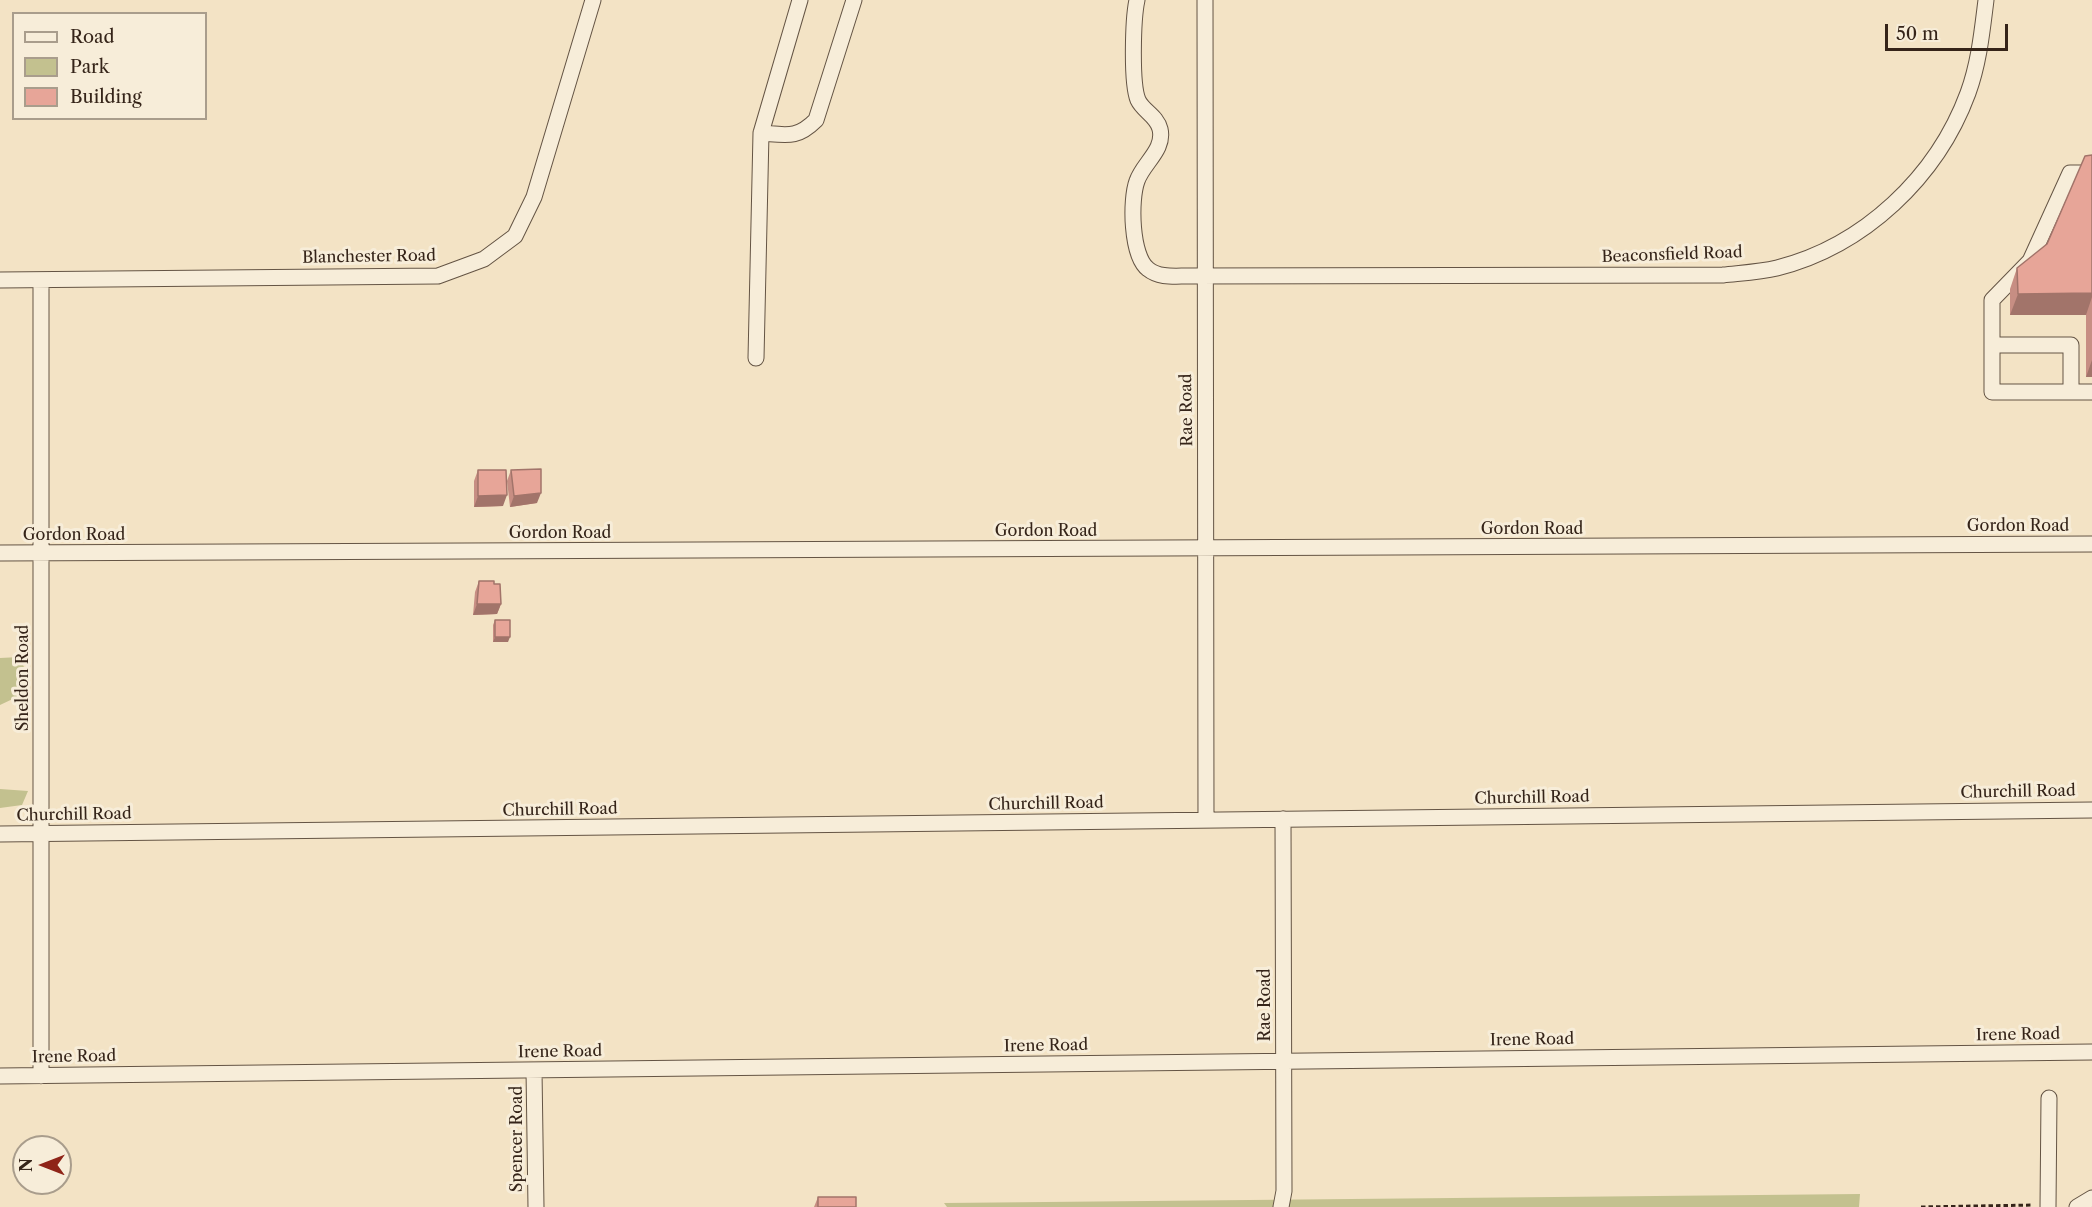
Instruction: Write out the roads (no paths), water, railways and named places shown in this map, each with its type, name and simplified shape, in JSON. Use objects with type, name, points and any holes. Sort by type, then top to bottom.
[{"type":"street","name":"Blanchester Road","points":[[0,280],[438,276],[483,259],[515,236],[534,197],[593,0]]},
{"type":"street","points":[[756,358],[761,133],[800,0]]},
{"type":"street","points":[[761,133],[787,135],[803,133],[816,120],[854,0]]},
{"type":"street","name":"Beaconsfield Road","points":[[1137,0],[1134,18],[1135,84],[1138,101],[1152,115],[1160,129],[1158,149],[1137,182],[1133,210],[1137,249],[1147,268],[1165,276],[1723,275],[1778,267],[1848,240],[1907,193],[1953,126],[1968,93],[1979,56],[1986,0]]},
{"type":"street","name":"Rae Road","points":[[1205,0],[1203,276],[1208,548],[1206,820]]},
{"type":"street","points":[[2092,173],[2070,173],[2030,261],[1992,300],[1992,392],[2092,392]]},
{"type":"street","name":"Sheldon Road","points":[[41,280],[41,1076]]},
{"type":"street","points":[[1992,345],[2071,345],[2071,392]]},
{"type":"street","name":"Gordon Road","points":[[0,553],[2092,544]]},
{"type":"street","name":"Churchill Road","points":[[0,834],[2092,810]]},
{"type":"street","name":"Rae Road","points":[[1281,1207],[1284,1191],[1283,819]]},
{"type":"street","name":"Irene Road","points":[[0,1076],[2092,1052]]},
{"type":"street","name":"Spencer Road","points":[[534,1070],[536,1207]]},
{"type":"street","points":[[2048,1206],[2049,1098]]},
{"type":"street","points":[[2077,1207],[2092,1198]]}]
